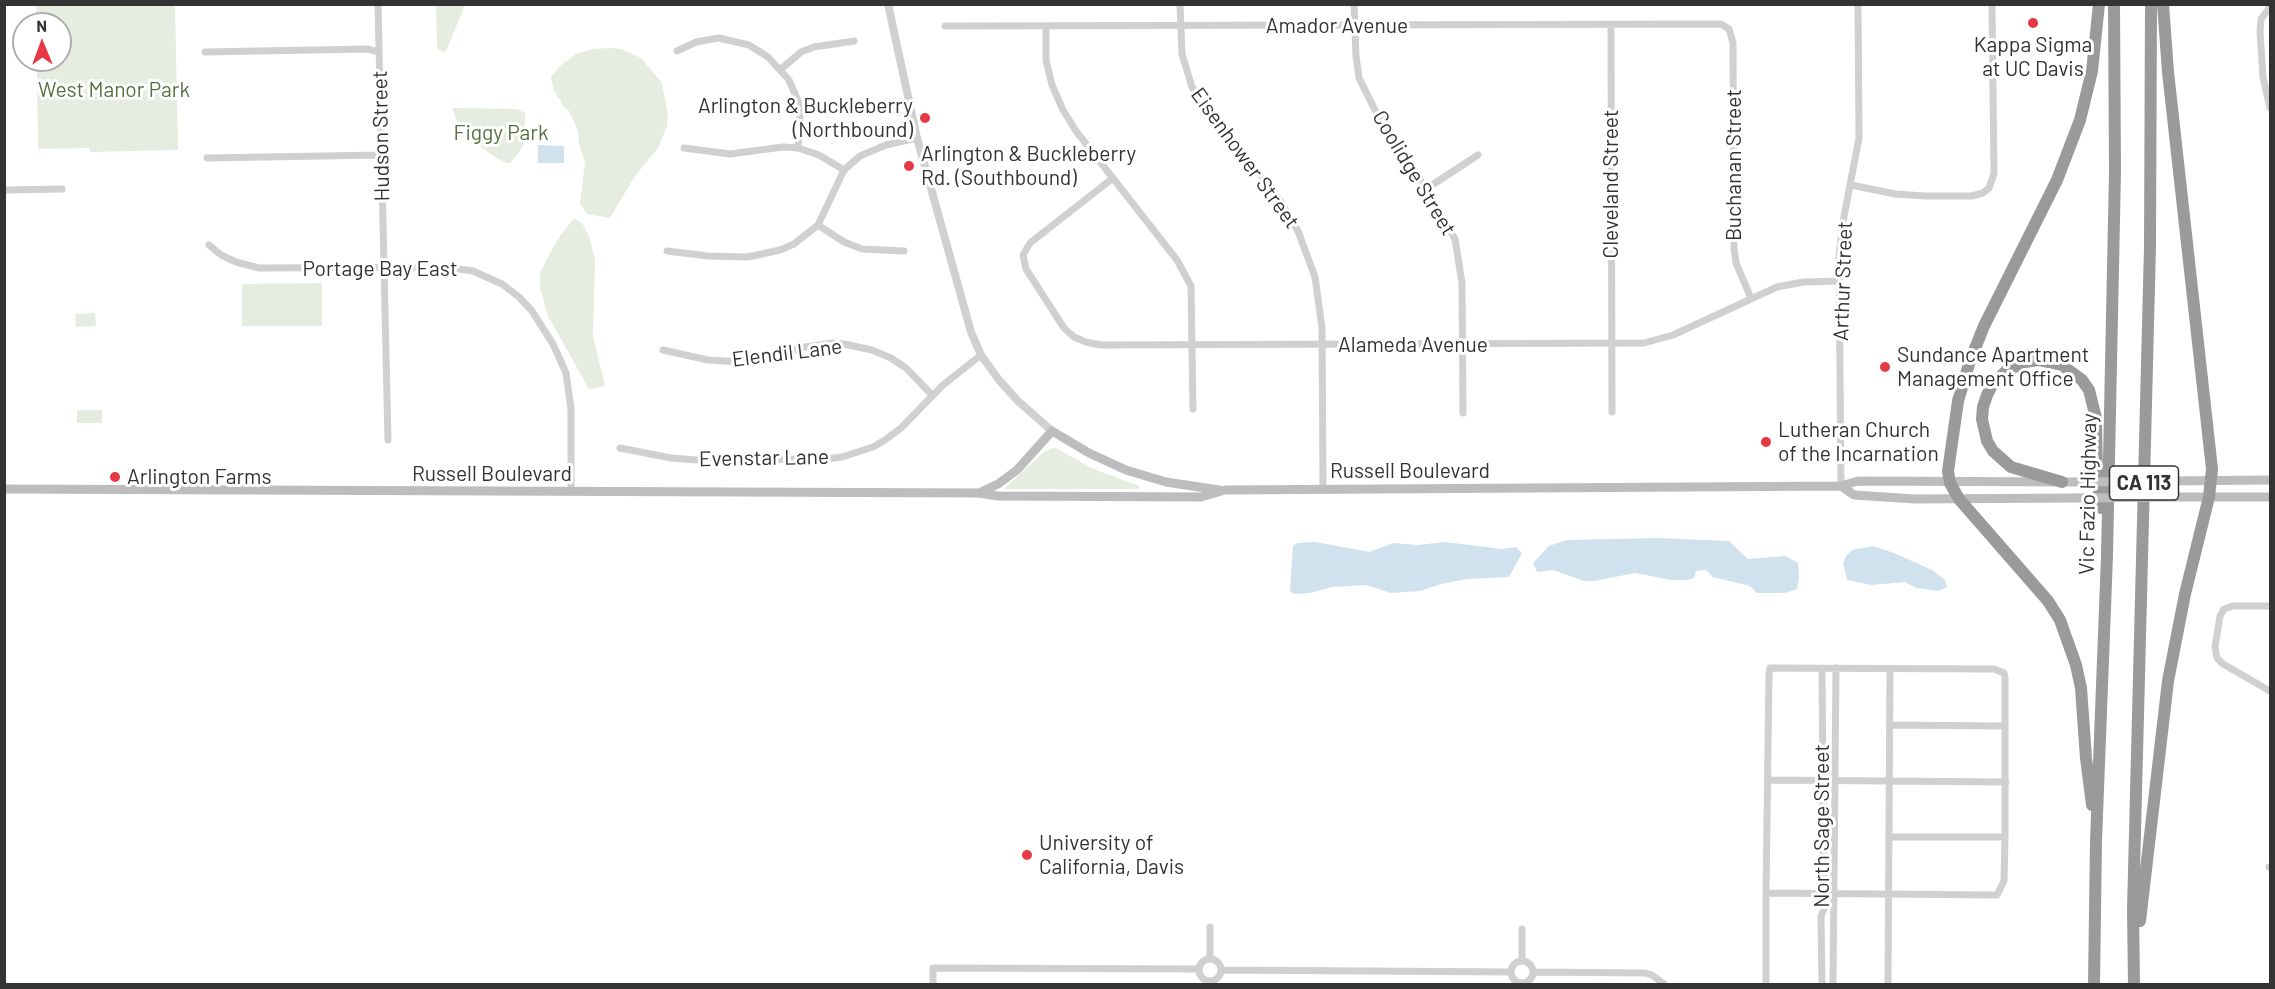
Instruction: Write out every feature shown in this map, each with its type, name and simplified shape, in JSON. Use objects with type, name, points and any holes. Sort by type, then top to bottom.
[{"type":"highway","points":[[2096,841],[2086,758],[2081,688],[2069,642],[2060,620],[2048,601],[1959,499],[1950,483],[1948,471],[1964,379],[1984,326],[2057,180],[2080,120],[2092,71],[2099,4]]},
{"type":"highway","name":"Vic Fazio Highway","points":[[2094,984],[2096,841],[2107,556],[2115,172],[2114,4]]},
{"type":"highway","name":"CA 113","points":[[2134,984],[2133,910],[2151,225],[2151,4]]},
{"type":"highway","points":[[2135,961],[2168,681],[2185,594],[2209,497],[2212,464],[2169,84],[2163,4]]},
{"type":"highway","points":[[2062,482],[2011,467],[1987,441],[1982,419],[1987,395],[1992,385],[2006,371],[2025,362],[2051,362],[2062,365],[2076,375],[2089,390],[2096,418],[2097,475],[2107,556]]},
{"type":"main road","name":"Russell Boulevard","points":[[979,493],[998,484],[1017,470],[1052,431]]},
{"type":"main road","points":[[1052,431],[1089,453],[1126,470],[1166,482],[1225,490]]},
{"type":"main road","name":"Russell Boulevard","points":[[4,489],[1202,496],[1225,490],[1841,486],[1858,481],[1950,483],[2271,480]]},
{"type":"main road","name":"Russell Boulevard","points":[[1841,486],[1854,495],[1916,499],[2271,497]]},
{"type":"street","name":"Hudson Street","points":[[378,4],[388,440]]},
{"type":"street","points":[[888,4],[917,138],[963,310],[981,355],[999,380],[1018,401],[1052,431]]},
{"type":"street","name":"Eisenhower Street","points":[[1180,4],[1183,61],[1192,87],[1273,190],[1298,231],[1311,265],[1321,309],[1323,489]]},
{"type":"street","name":"Coolidge Street","points":[[1354,4],[1359,78],[1375,110],[1455,239],[1462,283],[1463,413]]},
{"type":"street","name":"Arthur Street","points":[[1841,486],[1839,281],[1841,236],[1859,126],[1858,4]]},
{"type":"street","points":[[1851,185],[1895,194],[1925,196],[1972,196],[1983,193],[1989,188],[1994,174],[1992,4]]},
{"type":"street","points":[[2271,7],[2263,14],[2260,32],[2263,77],[2271,108]]},
{"type":"street","name":"Amador Avenue","points":[[945,27],[1711,23],[1721,24],[1729,29]]},
{"type":"street","name":"Cleveland Street","points":[[1611,25],[1612,412]]},
{"type":"street","points":[[1046,26],[1046,60],[1058,100],[1076,131],[1185,271],[1191,286],[1194,409]]},
{"type":"street","name":"Buchanan Street","points":[[1729,29],[1733,43],[1734,248],[1737,263],[1751,298]]},
{"type":"street","points":[[677,51],[696,42],[719,38],[738,41],[761,51],[781,69],[793,89],[799,110],[798,148]]},
{"type":"street","points":[[781,69],[801,52],[814,47],[854,41]]},
{"type":"street","points":[[205,52],[367,49],[379,52]]},
{"type":"street","points":[[667,251],[708,256],[748,257],[767,254],[794,244],[818,225],[844,170],[860,156],[876,148],[917,138]]},
{"type":"street","points":[[684,148],[730,154],[783,147],[798,148],[819,155],[844,170]]},
{"type":"street","points":[[207,158],[381,155]]},
{"type":"street","points":[[1426,189],[1478,155]]},
{"type":"street","name":"Alameda Avenue","points":[[1113,178],[1030,243],[1023,255],[1026,269],[1064,328],[1074,337],[1101,345],[1644,343],[1673,335],[1751,298],[1790,284],[1839,281]]},
{"type":"street","points":[[4,190],[62,189]]},
{"type":"street","points":[[818,225],[844,242],[862,249],[904,251]]},
{"type":"street","name":"Portage Bay East","points":[[209,245],[229,259],[259,268],[443,267],[473,272],[507,288],[532,311],[560,357],[570,387],[571,492]]},
{"type":"street","name":"Elendil Lane","points":[[663,350],[708,360],[742,362],[805,347],[833,343],[844,344],[872,350],[891,358],[906,368],[932,395]]},
{"type":"street","name":"Evenstar Lane","points":[[620,448],[671,458],[696,460],[842,457],[873,447],[885,440],[901,428],[952,376],[981,355]]},
{"type":"street","points":[[2271,606],[2233,606],[2224,609],[2220,616],[2215,647],[2217,658],[2223,664],[2271,690]]},
{"type":"street","points":[[1766,893],[1997,895],[2004,881],[2006,782],[2005,677],[1999,670],[1770,668],[1766,893],[1766,984]]},
{"type":"street","name":"North Sage Street","points":[[1821,984],[1822,668]]},
{"type":"street","name":"North Sage Street","points":[[1833,984],[1836,668]]},
{"type":"street","points":[[1888,984],[1890,669]]},
{"type":"street","points":[[1890,725],[2006,726]]},
{"type":"street","points":[[1768,780],[2006,782]]},
{"type":"street","points":[[1889,837],[2005,837]]},
{"type":"street","points":[[1210,927],[1210,958]]},
{"type":"street","points":[[1522,929],[1522,961]]},
{"type":"street","points":[[1210,958],[1217,960],[1222,970],[1220,977],[1210,983],[1203,979],[1199,969],[1203,960],[1210,958]]},
{"type":"street","points":[[1522,961],[1531,965],[1533,972],[1529,981],[1522,984],[1514,980],[1510,972],[1513,965],[1522,961]]},
{"type":"street","points":[[933,984],[933,968],[1199,969]]},
{"type":"street","points":[[1222,970],[1510,972]]},
{"type":"street","points":[[1533,972],[1645,973],[1664,984]]},
{"type":"green space","name":"West Manor Park","points":[[36,5],[175,5],[178,150],[90,152],[90,148],[38,149],[37,72],[72,72],[72,12],[36,12]]},
{"type":"green space","points":[[436,5],[465,5],[444,52],[437,49]]},
{"type":"green space","points":[[593,49],[621,49],[641,58],[662,83],[668,115],[667,126],[658,148],[635,176],[610,218],[587,214],[580,204],[585,162],[579,144],[578,131],[569,111],[554,92],[551,77],[561,65],[576,54]]},
{"type":"green space","name":"Figgy Park","points":[[452,108],[517,109],[525,113],[525,141],[520,151],[510,163],[495,157],[467,137],[459,127]]},
{"type":"green space","points":[[574,218],[582,223],[589,236],[595,260],[593,336],[605,386],[589,389],[548,316],[540,288],[540,273],[560,236]]},
{"type":"green space","points":[[322,283],[322,326],[242,326],[242,284]]},
{"type":"green space","points":[[95,313],[96,326],[76,327],[75,314]]},
{"type":"green space","points":[[77,410],[102,410],[102,423],[77,423]]},
{"type":"green space","points":[[1056,448],[1091,468],[1139,486],[1138,489],[1004,489],[1044,452]]},
{"type":"water","points":[[538,145],[564,146],[564,163],[538,163]]},
{"type":"water","points":[[1657,538],[1729,541],[1748,559],[1786,556],[1798,563],[1797,589],[1785,593],[1757,593],[1750,586],[1713,577],[1706,570],[1696,571],[1694,578],[1688,580],[1671,580],[1635,573],[1584,581],[1553,570],[1537,572],[1533,563],[1549,546],[1567,540]]},
{"type":"water","points":[[1315,542],[1370,552],[1393,543],[1418,545],[1445,542],[1502,549],[1516,547],[1522,553],[1509,577],[1467,579],[1420,591],[1391,593],[1366,585],[1332,587],[1310,593],[1294,594],[1290,591],[1293,546],[1297,543]]},
{"type":"water","points":[[1873,546],[1932,570],[1945,580],[1947,587],[1939,591],[1916,588],[1905,582],[1871,585],[1847,580],[1843,563],[1846,556],[1852,550]]},
{"type":"place","name":"Kappa Sigma at UC Davis","points":[[2033,23]]},
{"type":"place","name":"Arlington & Buckleberry (Northbound)","points":[[925,118]]},
{"type":"place","name":"Arlington & Buckleberry Rd. (Southbound)","points":[[909,166]]},
{"type":"place","name":"Sundance Apartment Management Office","points":[[1885,367]]},
{"type":"place","name":"Lutheran Church of the Incarnation","points":[[1766,442]]},
{"type":"place","name":"Arlington Farms","points":[[115,477]]},
{"type":"place","name":"University of California, Davis","points":[[1027,855]]}]
